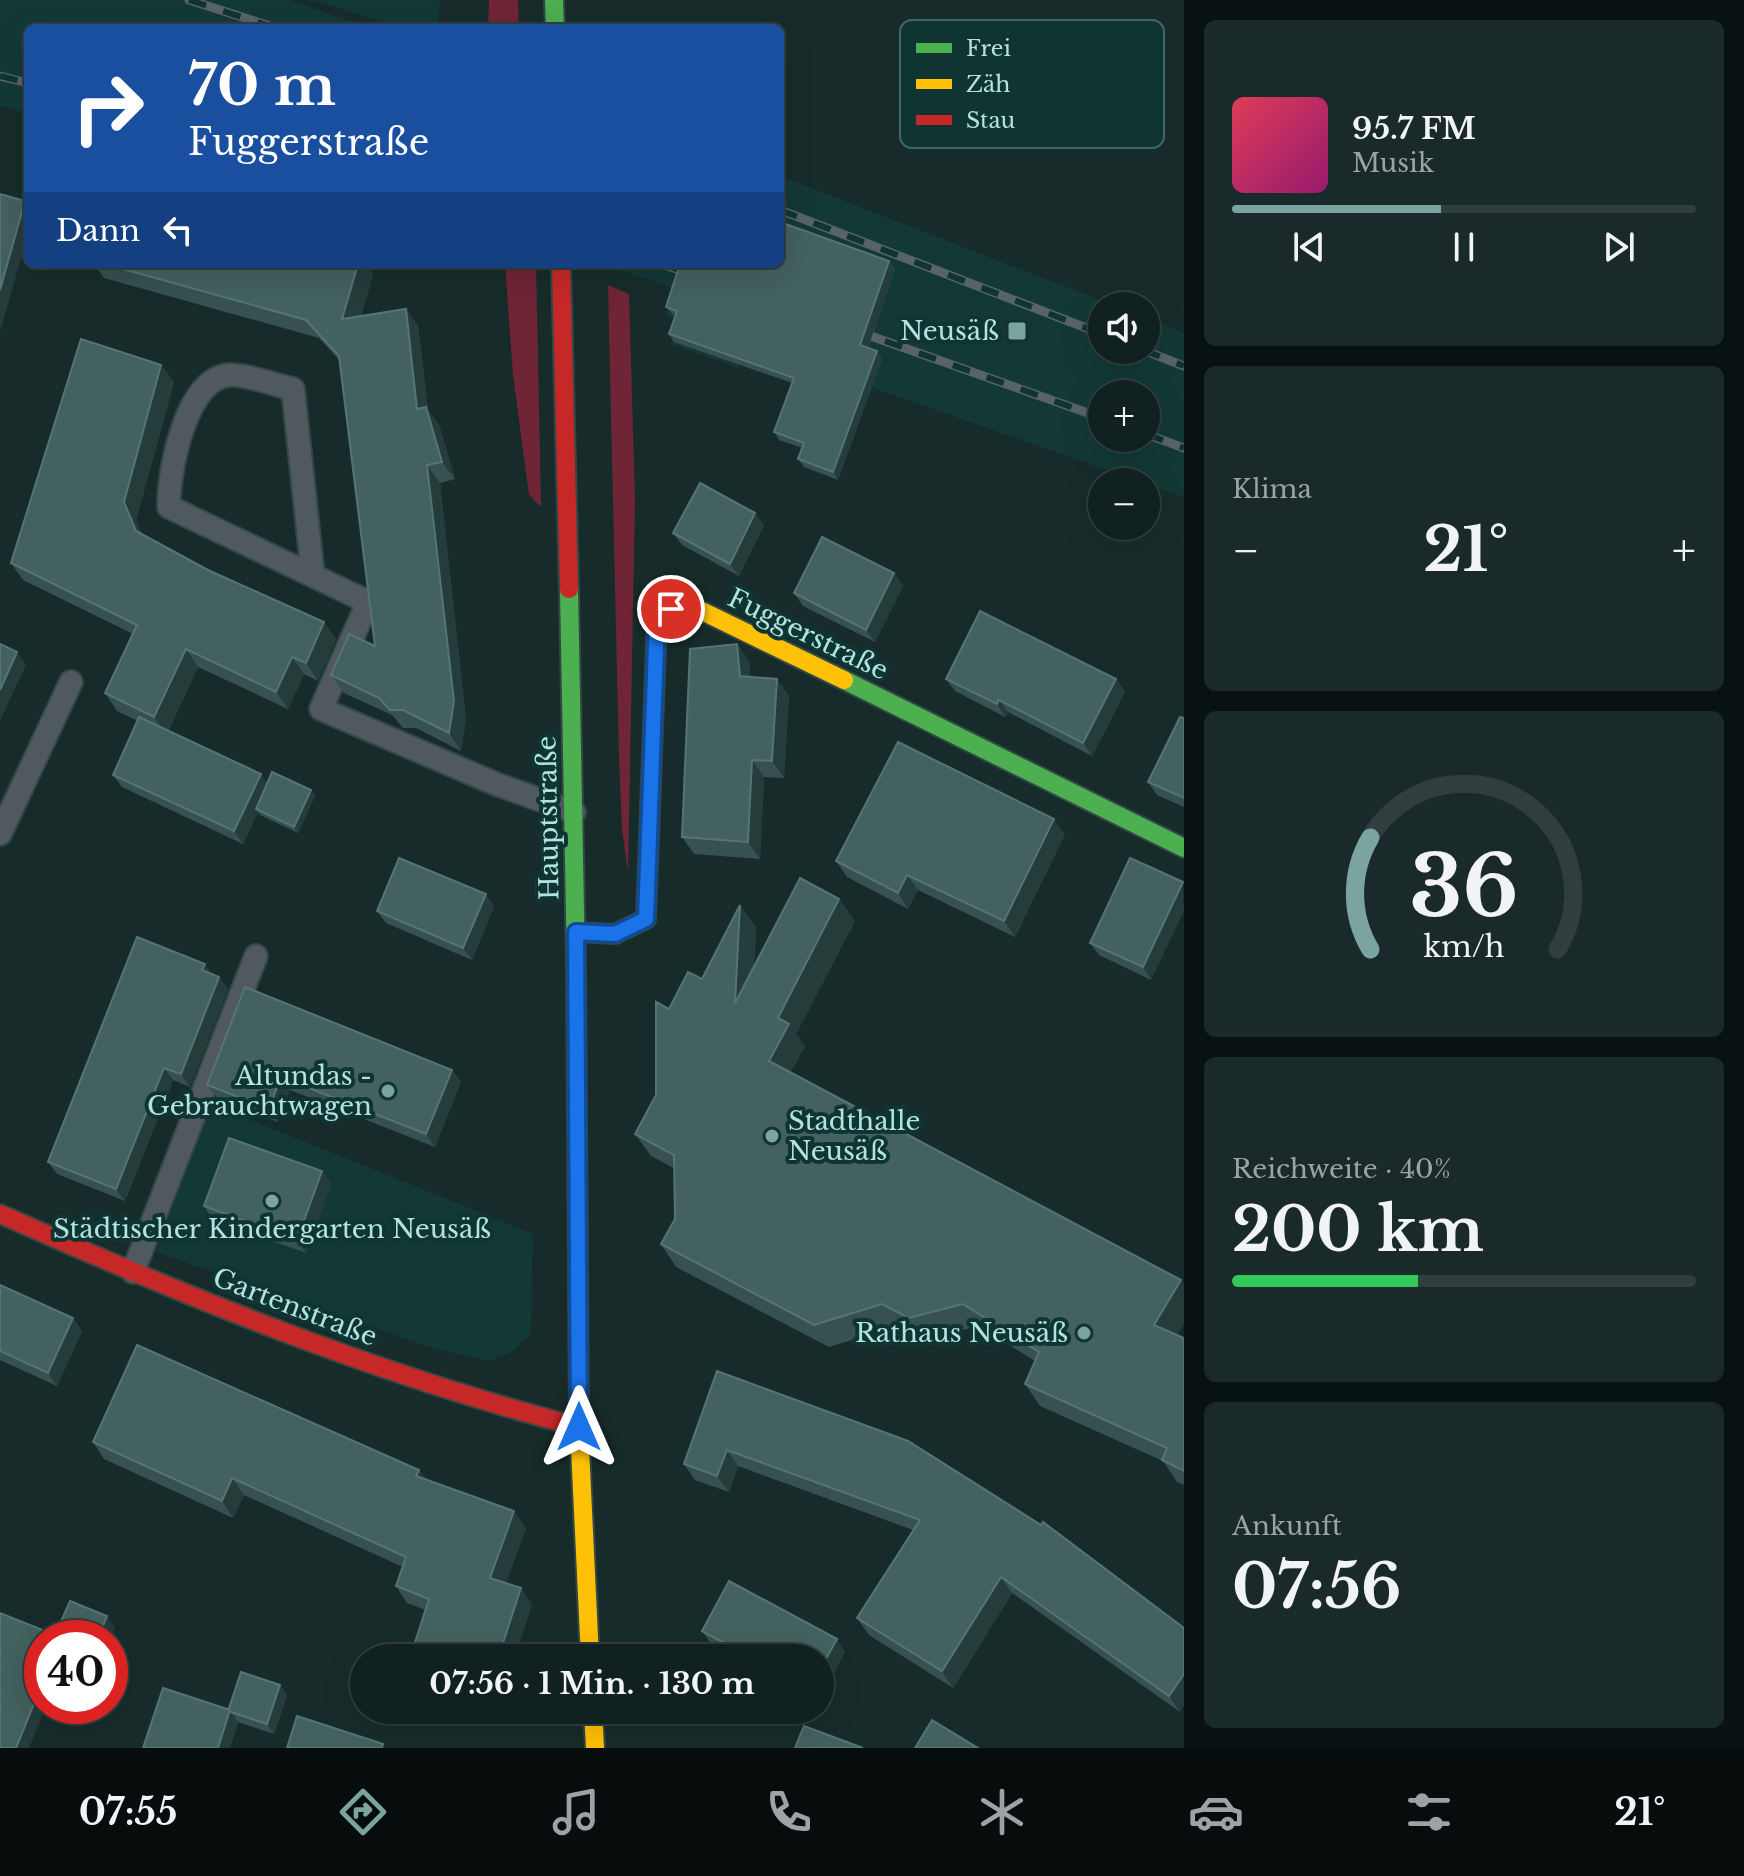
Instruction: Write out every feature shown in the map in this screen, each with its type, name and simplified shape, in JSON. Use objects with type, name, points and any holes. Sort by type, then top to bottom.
[{"type":"street","points":[[554,0],[555,24]]},
{"type":"street","name":"Hauptstraße","points":[[561,268],[576,932],[579,1427],[589,1644]]},
{"type":"street","name":"Fuggerstraße","points":[[576,932],[615,934],[646,919],[657,619],[671,609],[693,607],[720,619],[1184,848]]},
{"type":"street","name":"Gartenstraße","points":[[0,1214],[133,1272],[455,1395],[579,1427]]},
{"type":"street","points":[[594,1724],[595,1748]]},
{"type":"lane","points":[[313,576],[293,389],[230,375],[208,383],[193,401],[169,478],[169,507],[313,576],[368,602],[321,709],[496,784],[574,812]]},
{"type":"lane","points":[[0,834],[71,682]]},
{"type":"lane","points":[[133,1272],[256,956]]},
{"type":"shaded area","points":[[0,0],[289,0],[358,24],[24,24],[24,112],[0,106]]},
{"type":"shaded area","points":[[313,0],[440,0],[437,24],[389,24]]},
{"type":"shaded area","points":[[489,0],[518,0],[519,24],[488,24]]},
{"type":"shaded area","points":[[784,178],[1088,296],[1088,364],[1160,364],[1160,324],[1184,333],[1184,497],[1160,489],[1160,468],[1101,468],[748,344],[739,368],[671,344],[679,321],[665,315],[674,288],[612,268],[784,268]]},
{"type":"shaded area","points":[[505,268],[536,268],[541,507],[529,495],[513,375]]},
{"type":"shaded area","points":[[608,285],[629,294],[635,500],[628,872],[622,829],[619,758]]},
{"type":"shaded area","points":[[211,1104],[533,1234],[531,1334],[512,1352],[490,1361],[432,1348],[156,1252]]},
{"type":"building","points":[[0,194],[24,201],[24,205],[0,290]]},
{"type":"building","points":[[784,223],[889,261],[860,345],[877,351],[833,472],[798,459],[804,443],[774,432],[794,378],[669,334],[677,311],[666,307],[679,268],[784,268]]},
{"type":"building","points":[[119,268],[357,268],[342,319],[406,309],[417,409],[426,407],[442,462],[427,465],[454,701],[449,733],[403,710],[390,710],[379,698],[331,675],[349,634],[375,646],[339,356],[306,320]]},
{"type":"building","points":[[81,339],[161,365],[124,502],[136,531],[208,570],[324,622],[306,663],[292,657],[276,692],[186,649],[154,717],[105,693],[137,625],[11,563]]},
{"type":"building","points":[[700,483],[755,513],[730,564],[673,533]]},
{"type":"building","points":[[822,537],[894,573],[866,630],[794,593]]},
{"type":"building","points":[[980,611],[1116,679],[1083,743],[999,700],[997,704],[946,679]]},
{"type":"building","points":[[0,644],[17,652],[0,690]]},
{"type":"building","points":[[737,644],[740,676],[777,679],[772,761],[752,760],[748,842],[682,837],[690,649]]},
{"type":"building","points":[[139,717],[261,774],[234,831],[113,775]]},
{"type":"building","points":[[1180,717],[1184,718],[1184,798],[1148,782]]},
{"type":"building","points":[[898,742],[1054,819],[1004,921],[907,875],[898,893],[836,861]]},
{"type":"building","points":[[272,772],[311,790],[294,827],[256,809]]},
{"type":"building","points":[[399,858],[486,894],[463,948],[377,911]]},
{"type":"building","points":[[1130,858],[1183,882],[1143,967],[1090,943]]},
{"type":"building","points":[[800,878],[839,899],[778,1018],[789,1024],[769,1061],[1181,1280],[1154,1325],[1184,1338],[1184,1471],[1162,1460],[1167,1448],[1025,1384],[1039,1352],[963,1304],[909,1318],[882,1304],[814,1325],[661,1244],[675,1219],[674,1155],[635,1134],[656,1095],[656,1002],[669,1009],[688,972],[702,979],[740,905],[735,1003]]},
{"type":"building","points":[[137,937],[205,964],[202,970],[219,977],[181,1074],[164,1068],[116,1189],[48,1162]]},
{"type":"building","points":[[245,987],[452,1070],[426,1134],[281,1077],[269,1109],[207,1085]]},
{"type":"building","name":"Städtischer Kindergarten Neusäß","points":[[229,1138],[322,1171],[297,1240],[204,1206]]},
{"type":"building","points":[[0,1285],[73,1318],[48,1373],[0,1351]]},
{"type":"building","points":[[137,1345],[419,1470],[416,1476],[514,1511],[490,1578],[521,1588],[503,1644],[415,1644],[429,1599],[396,1586],[406,1557],[232,1478],[222,1501],[93,1442]]},
{"type":"building","points":[[717,1371],[908,1441],[1041,1525],[1043,1522],[1184,1628],[1184,1674],[1169,1696],[1001,1577],[942,1671],[857,1618],[920,1520],[727,1450],[717,1476],[684,1464]]},
{"type":"building","points":[[729,1581],[837,1639],[834,1644],[726,1644],[702,1631]]},
{"type":"building","points":[[70,1601],[107,1616],[105,1620],[62,1620]]},
{"type":"building","points":[[0,1613],[24,1623],[26,1724],[16,1748],[0,1748]]},
{"type":"building","points":[[241,1672],[280,1685],[267,1724],[228,1711]]},
{"type":"building","points":[[163,1688],[230,1710],[218,1748],[143,1748]]},
{"type":"building","points":[[297,1716],[383,1744],[382,1748],[287,1748]]},
{"type":"building","points":[[932,1720],[978,1748],[915,1748]]},
{"type":"building","points":[[804,1726],[863,1748],[795,1748]]},
{"type":"railway","points":[[189,0],[264,24]]},
{"type":"railway","points":[[0,76],[24,82]]},
{"type":"railway","points":[[784,212],[1088,329]]},
{"type":"railway","points":[[674,268],[700,277]]},
{"type":"railway","points":[[851,329],[1088,413]]},
{"type":"railway","points":[[1160,357],[1184,366]]},
{"type":"railway","points":[[1160,439],[1184,448]]},
{"type":"traffic: fast","points":[[554,0],[555,24]]},
{"type":"traffic: fast","points":[[569,589],[576,966]]},
{"type":"traffic: fast","points":[[844,680],[1184,848]]},
{"type":"traffic: slow","points":[[576,932],[615,934],[646,919],[657,619],[677,609],[704,612],[844,680]]},
{"type":"traffic: slow","points":[[576,966],[579,1427],[589,1644]]},
{"type":"traffic: slow","points":[[594,1724],[595,1748]]},
{"type":"traffic: jam","points":[[561,268],[569,589]]},
{"type":"traffic: jam","points":[[0,1214],[213,1305],[357,1359],[430,1384],[579,1427]]},
{"type":"place","name":"Neusäß","points":[[1017,331]]},
{"type":"place","name":"Altundas - Gebrauchtwagen","points":[[388,1091]]},
{"type":"place","name":"Stadthalle Neusäß","points":[[772,1136]]},
{"type":"place","name":"Städtischer Kindergarten Neusäß","points":[[272,1201]]},
{"type":"place","name":"Rathaus Neusäß","points":[[1084,1333]]},
{"type":"route","points":[[579,1427],[576,932],[615,934],[646,919],[657,619],[671,609]]}]
